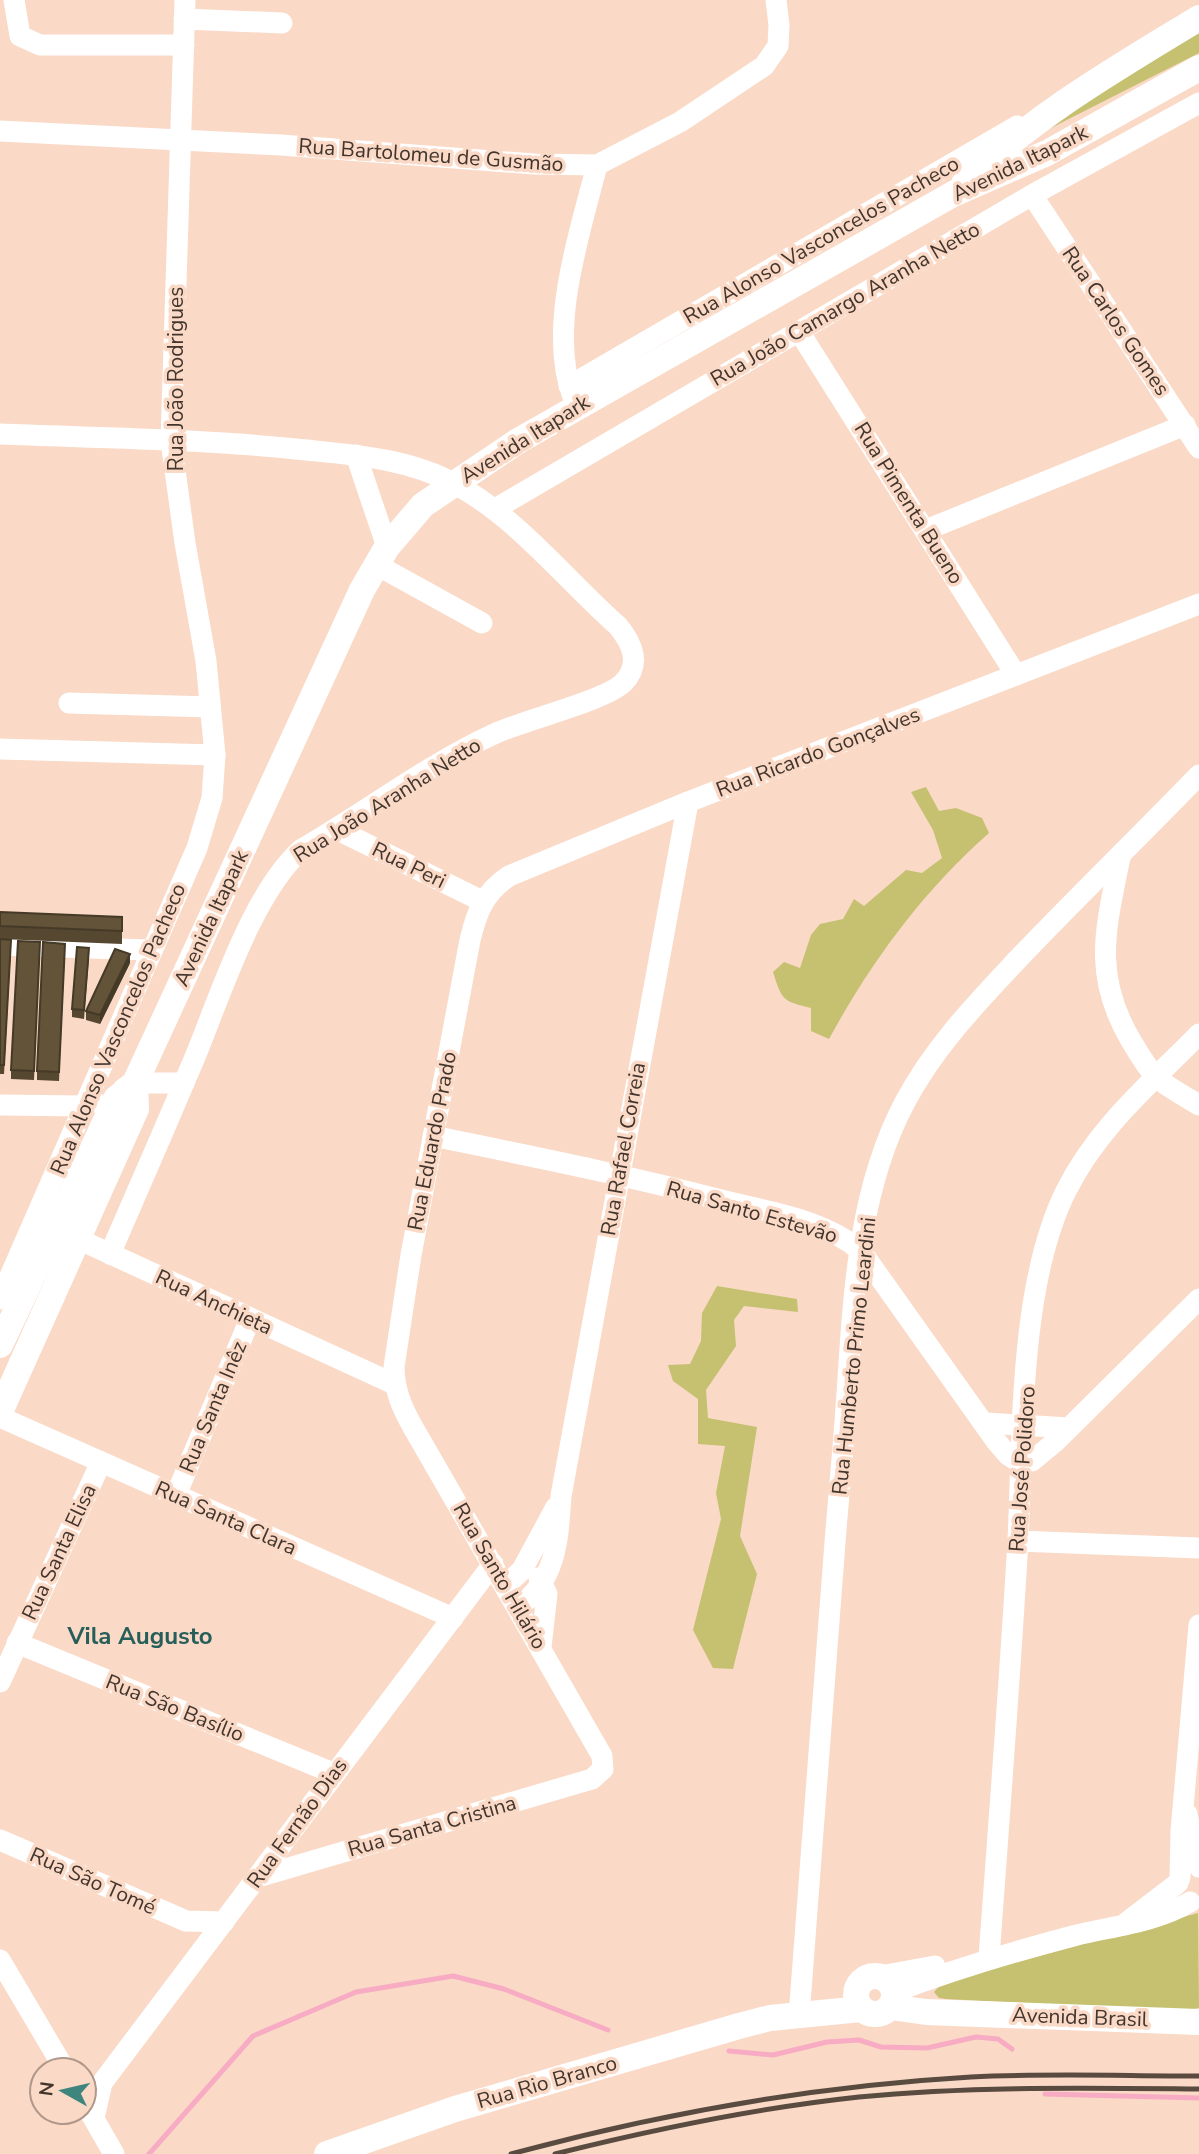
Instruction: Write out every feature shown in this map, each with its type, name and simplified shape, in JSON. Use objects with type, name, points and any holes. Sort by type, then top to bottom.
[{"type":"main road","name":"Rua Alonso Vasconcelos Pacheco","points":[[953,194],[993,156],[1073,94],[1199,18]]},
{"type":"main road","name":"Avenida Itapark","points":[[0,1345],[116,1099],[135,1083],[382,556],[423,505],[573,396],[953,194],[1047,153],[1199,68]]},
{"type":"main road","name":"Avenida Itapark","points":[[0,1412],[56,1229]]},
{"type":"main road","name":"Rua Rio Branco","points":[[327,2154],[455,2109],[802,2008],[880,1994]]},
{"type":"main road","name":"Avenida Brasil","points":[[880,1994],[926,2012],[1199,2022]]},
{"type":"street","points":[[14,0],[20,36],[40,45],[184,45]]},
{"type":"street","name":"Rua Bartolomeu de Gusmão","points":[[0,131],[183,140],[534,164],[597,165],[680,122],[764,66],[778,46],[776,0]]},
{"type":"street","points":[[185,9],[282,23]]},
{"type":"street","name":"Rua João Rodrigues","points":[[185,9],[183,140],[171,440],[215,755]]},
{"type":"street","name":"Rua Alonso Vasconcelos Pacheco","points":[[573,396],[1073,94]]},
{"type":"street","name":"Rua João Camargo Aranha Netto","points":[[495,509],[643,420],[800,332],[1032,195],[1199,103]]},
{"type":"street","points":[[573,396],[565,315],[572,269],[597,165]]},
{"type":"street","name":"Rua Carlos Gomes","points":[[1032,195],[1199,448]]},
{"type":"street","name":"Rua Pimenta Bueno","points":[[800,332],[1016,675]]},
{"type":"street","points":[[926,530],[1185,425]]},
{"type":"street","name":"Rua João Aranha Netto","points":[[0,434],[171,440],[356,455],[422,469],[454,483],[495,509],[629,640],[634,654],[629,674],[613,691],[494,734],[288,861],[266,894],[110,1254]]},
{"type":"street","points":[[356,455],[382,556],[482,623]]},
{"type":"street","name":"Rua Ricardo Gonçalves","points":[[482,901],[493,887],[509,876],[688,802],[1016,675],[1162,615],[1199,604]]},
{"type":"street","points":[[1162,615],[1199,621]]},
{"type":"street","points":[[69,704],[210,707]]},
{"type":"street","points":[[0,749],[215,755]]},
{"type":"street","name":"Rua Alonso Vasconcelos Pacheco","points":[[0,1298],[56,1229],[84,1106],[150,950],[197,848],[212,798],[215,755]]},
{"type":"street","name":"Rua Humberto Primo Leardini","points":[[802,2008],[824,1660],[860,1251],[876,1174],[890,1132],[927,1064],[998,981],[1199,775]]},
{"type":"street","name":"Rua Rafael Correia","points":[[544,1584],[556,1544],[561,1496],[618,1174],[688,802]]},
{"type":"street","name":"Rua Peri","points":[[336,829],[482,901]]},
{"type":"street","points":[[1120,857],[1108,916],[1107,980],[1114,1010],[1157,1077],[1199,1105]]},
{"type":"street","name":"Rua Eduardo Prado","points":[[394,1384],[394,1367],[411,1255],[470,940],[482,901]]},
{"type":"street","points":[[0,945],[150,950]]},
{"type":"street","name":"Rua José Polidoro","points":[[989,1958],[1021,1463],[1036,1283],[1046,1241],[1066,1191],[1086,1155],[1114,1119],[1199,1034]]},
{"type":"street","points":[[0,1105],[84,1106],[135,1083],[184,1083]]},
{"type":"street","name":"Rua Santo Estevão","points":[[433,1136],[618,1174],[826,1228],[846,1239],[860,1251],[1008,1455],[1021,1463]]},
{"type":"street","name":"Rua Anchieta","points":[[56,1229],[394,1384]]},
{"type":"street","points":[[1021,1463],[1038,1456],[1069,1429],[1199,1299]]},
{"type":"street","name":"Rua Santa Inêz","points":[[176,1495],[250,1319]]},
{"type":"street","name":"Rua Santo Hilário","points":[[394,1384],[398,1400],[602,1756],[603,1769]]},
{"type":"street","name":"Rua Santa Clara","points":[[0,1418],[453,1618]]},
{"type":"street","points":[[985,1423],[1069,1429]]},
{"type":"street","name":"Rua Santa Elisa","points":[[0,1682],[101,1462]]},
{"type":"street","name":"Rua Rafael Correia","points":[[506,1585],[522,1570],[561,1496]]},
{"type":"street","name":"Rua Rafael Correia","points":[[493,1564],[510,1559],[539,1539]]},
{"type":"street","points":[[1017,1541],[1199,1548]]},
{"type":"street","name":"Rua Fernão Dias","points":[[98,2077],[202,1953],[333,1773],[493,1564]]},
{"type":"street","points":[[522,1570],[544,1584],[547,1606],[541,1647]]},
{"type":"street","points":[[518,1607],[544,1584]]},
{"type":"street","points":[[1189,1874],[1179,1857],[1199,1625]]},
{"type":"street","name":"Rua São Basílio","points":[[17,1643],[333,1773]]},
{"type":"street","name":"Rua Santa Cristina","points":[[258,1877],[584,1781],[603,1769]]},
{"type":"street","name":"Rua São Tomé","points":[[0,1840],[186,1921],[224,1922]]},
{"type":"street","points":[[1125,1923],[1189,1874]]},
{"type":"street","points":[[1189,1874],[1181,1895],[1195,1902]]},
{"type":"street","points":[[880,1994],[989,1958],[1125,1923],[1162,1917],[1195,1902]]},
{"type":"street","points":[[186,1921],[202,1953]]},
{"type":"street","points":[[0,1961],[57,2056]]},
{"type":"street","points":[[98,2126],[114,2154]]},
{"type":"shaded area","points":[[1199,29],[1199,53],[1045,131],[1110,82]]},
{"type":"shaded area","points":[[926,787],[939,811],[956,808],[982,818],[989,833],[920,903],[862,982],[829,1039],[811,1031],[811,1008],[784,998],[773,972],[784,962],[800,968],[811,935],[820,924],[843,919],[854,899],[864,906],[906,870],[922,873],[942,858],[933,830],[911,792]]},
{"type":"shaded area","points":[[717,1286],[797,1299],[798,1312],[744,1306],[734,1320],[736,1346],[706,1390],[708,1418],[757,1427],[740,1536],[757,1574],[733,1669],[713,1668],[693,1630],[721,1519],[716,1493],[725,1446],[698,1444],[698,1399],[673,1381],[668,1365],[690,1364],[701,1341],[702,1313]]},
{"type":"shaded area","points":[[1198,1913],[1199,2008],[1183,2011],[946,1999],[939,1998],[934,1992],[943,1982]]},
{"type":"building","points":[[0,912],[122,917],[122,931],[0,926]]},
{"type":"building","points":[[0,939],[11,940],[4,1065],[0,1065]]},
{"type":"building","points":[[18,941],[40,942],[34,1071],[11,1070]]},
{"type":"building","points":[[43,942],[65,944],[59,1072],[37,1071]]},
{"type":"building","points":[[77,947],[89,948],[84,1010],[72,1009]]},
{"type":"building","points":[[115,949],[130,954],[100,1015],[86,1011]]},
{"type":"waterway","points":[[149,2154],[253,2036],[356,1992],[453,1976],[504,1989],[608,2030]]},
{"type":"waterway","points":[[729,2051],[773,2055],[827,2042],[859,2040],[881,2047],[927,2048],[976,2037],[998,2039],[1012,2049]]},
{"type":"waterway","points":[[1045,2094],[1199,2098]]},
{"type":"railway","points":[[511,2154],[682,2114],[855,2087],[999,2076],[1199,2076]]},
{"type":"railway","points":[[555,2154],[706,2120],[859,2097],[986,2089],[1199,2089]]},
{"type":"district","name":"Vila Augusto","points":[[140,1636]]}]
